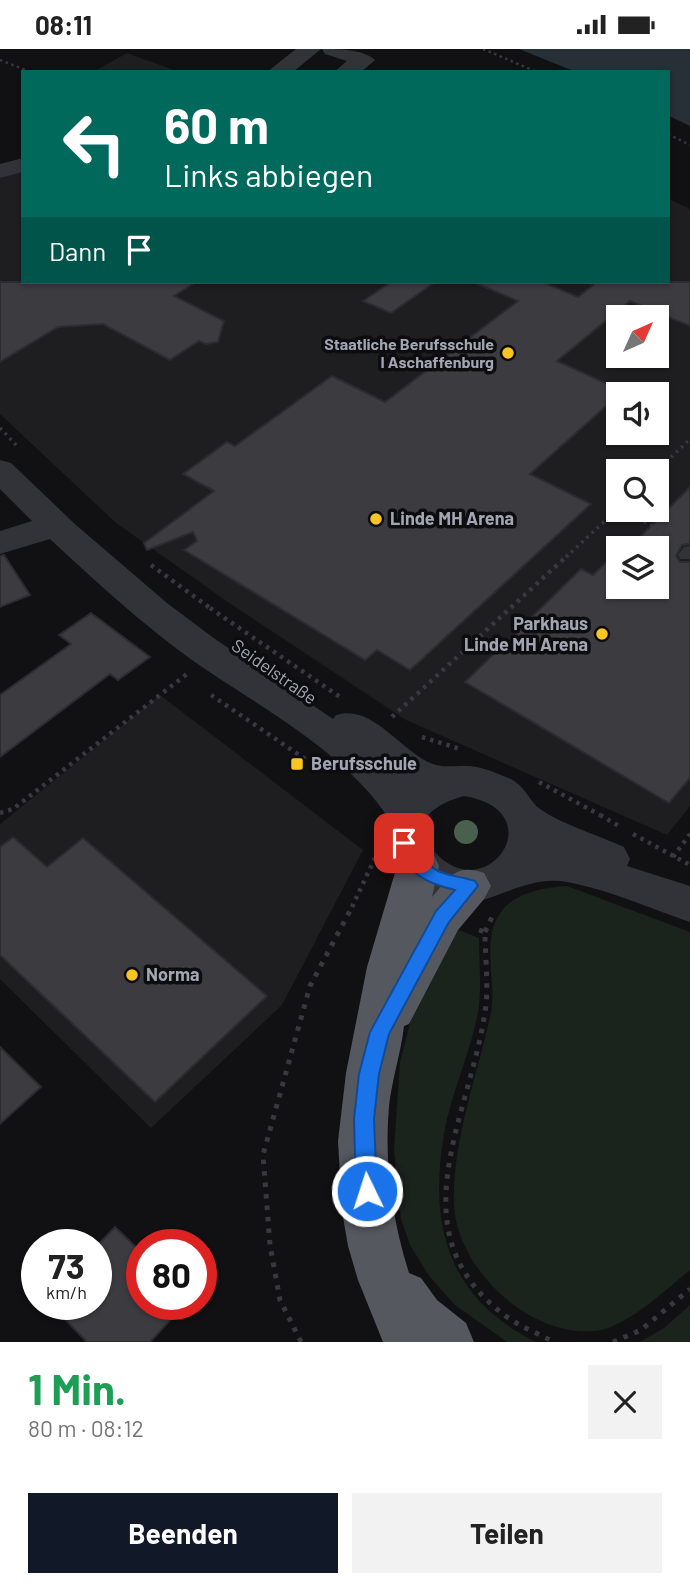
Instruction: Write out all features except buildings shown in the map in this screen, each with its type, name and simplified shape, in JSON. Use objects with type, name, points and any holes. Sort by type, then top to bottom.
[{"type":"highway","points":[[412,1342],[380,1266],[369,1215],[364,1166],[364,1119],[369,1074],[393,957],[411,904],[418,866]]},
{"type":"highway","points":[[379,1032],[456,902]]},
{"type":"highway","points":[[380,1266],[418,1319],[447,1342]]},
{"type":"street","points":[[281,70],[310,49]]},
{"type":"street","points":[[333,49],[364,60],[348,70]]},
{"type":"street","points":[[0,171],[21,166]]},
{"type":"street","name":"Seidelstraße","points":[[0,470],[57,525],[179,632],[210,655],[361,748],[415,773],[448,783]]},
{"type":"street","points":[[0,543],[57,525]]},
{"type":"street","name":"Seidelstraße","points":[[361,748],[398,795],[406,812]]},
{"type":"street","points":[[513,871],[527,853],[530,842],[527,821],[514,802],[499,790],[473,783],[448,783],[420,795],[406,812],[404,843],[418,866],[432,877],[450,884],[456,902],[513,871],[537,863],[568,865],[627,887],[683,889]]},
{"type":"street","points":[[527,821],[683,889]]},
{"type":"path","points":[[484,49],[532,70]]},
{"type":"path","points":[[0,60],[26,70]]},
{"type":"path","points":[[670,135],[690,145]]},
{"type":"path","points":[[669,459],[690,439]]},
{"type":"path","points":[[203,688],[332,778],[606,520]]},
{"type":"path","points":[[640,522],[685,548]]},
{"type":"path","points":[[0,813],[13,809],[210,655]]},
{"type":"path","points":[[683,889],[673,857],[690,834]]},
{"type":"path","points":[[301,1342],[280,1300],[270,1245],[263,1155],[310,986],[363,887],[377,848]]},
{"type":"path","points":[[456,902],[485,932],[485,1011],[451,1147],[445,1200],[449,1242],[474,1287],[508,1318],[554,1342]]},
{"type":"path","points":[[613,1342],[641,1330],[690,1289]]},
{"type":"shaded area","points":[[519,49],[690,49],[690,126],[670,116],[670,70],[571,70]]},
{"type":"shaded area","points":[[127,53],[174,70],[97,70]]},
{"type":"shaded area","points":[[21,172],[21,284],[670,284],[670,199],[690,209],[690,806],[667,835],[406,720],[225,600],[116,523],[0,414],[0,177]]},
{"type":"shaded area","points":[[160,695],[363,850],[282,1005],[151,1128],[0,979],[0,824]]},
{"type":"shaded area","points":[[567,886],[690,932],[690,1270],[637,1312],[602,1330],[576,1331],[550,1325],[526,1313],[503,1296],[484,1276],[469,1254],[458,1230],[454,1205],[454,1180],[461,1132],[491,1012],[492,932],[504,908],[517,898],[542,889]]},
{"type":"shaded area","points":[[446,925],[479,938],[480,985],[474,1028],[443,1141],[439,1173],[444,1233],[452,1259],[466,1283],[484,1305],[507,1325],[536,1342],[507,1342],[455,1305],[430,1277],[410,1245],[401,1219],[394,1149],[400,1062],[413,1012]]},
{"type":"shaded area","points":[[690,1305],[690,1342],[640,1342],[664,1328]]},
{"type":"place","name":"Staatliche Berufsschule I Aschaffenburg","points":[[508,353]]},
{"type":"place","name":"Linde MH Arena","points":[[376,519]]},
{"type":"place","name":"Parkhaus Linde MH Arena","points":[[602,634]]},
{"type":"place","name":"Berufsschule","points":[[297,764]]},
{"type":"place","name":"Norma","points":[[132,975]]},
{"type":"route","points":[[367,1191],[364,1119],[369,1074],[379,1032],[418,966],[442,917],[469,886],[450,884],[432,877],[418,866],[404,843]]}]
